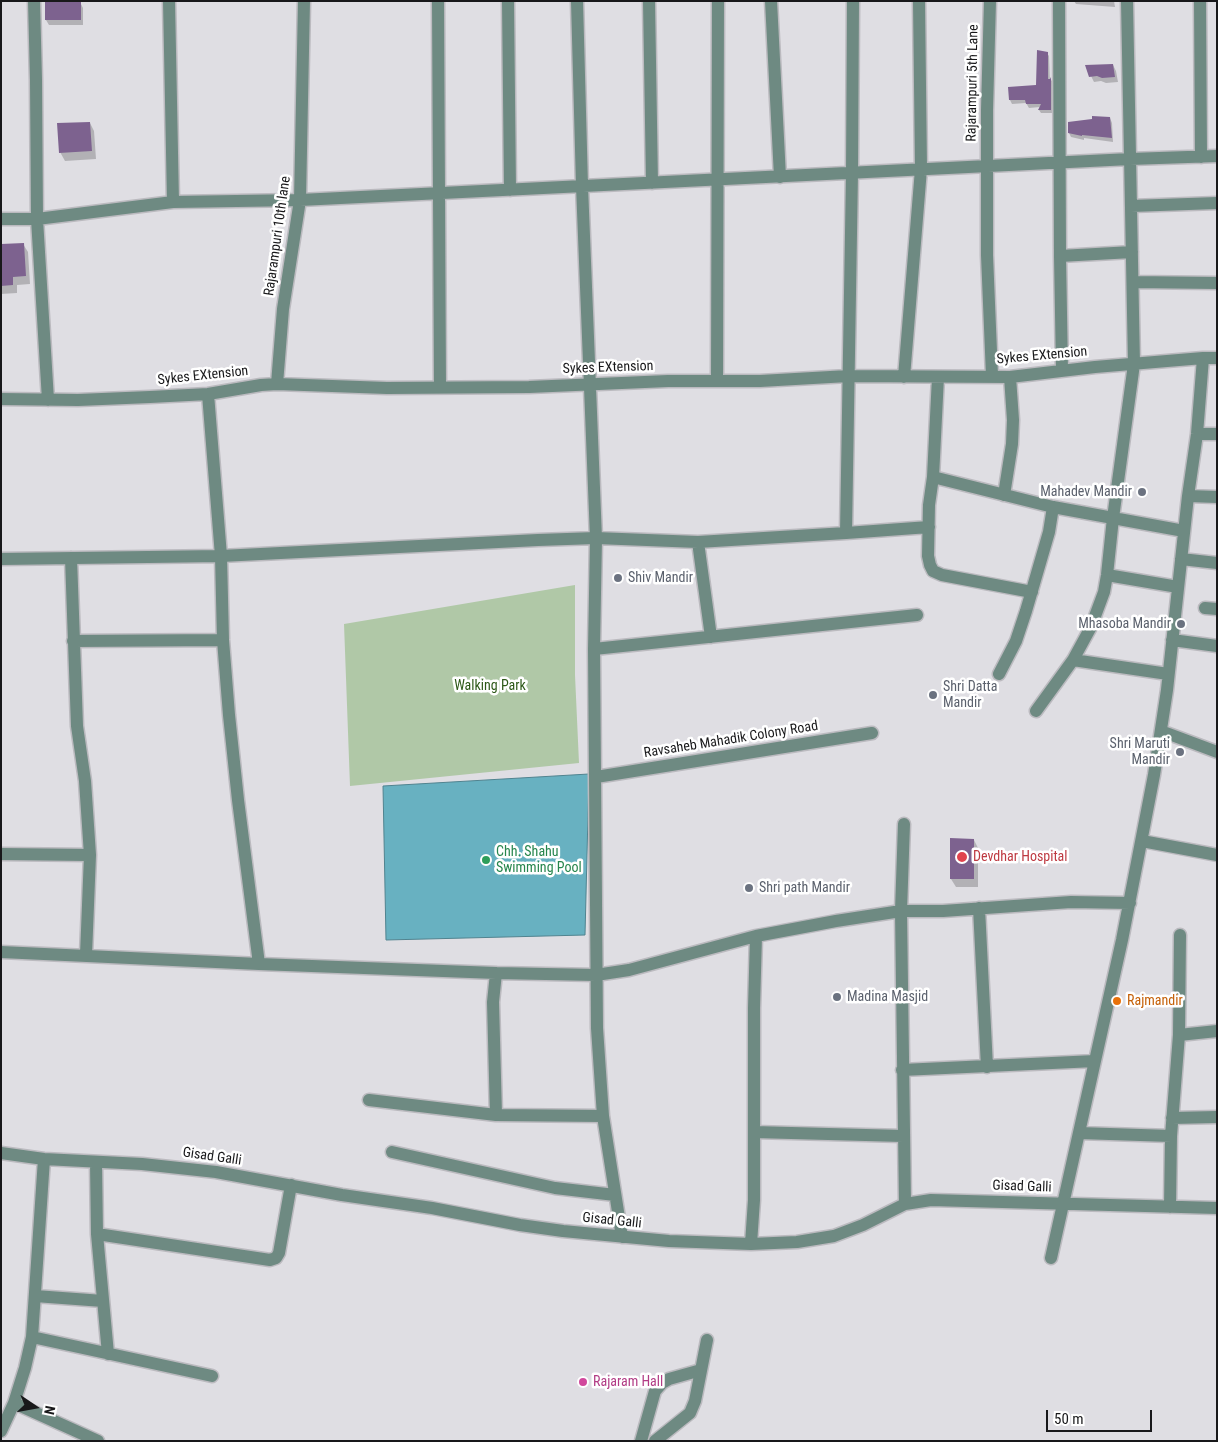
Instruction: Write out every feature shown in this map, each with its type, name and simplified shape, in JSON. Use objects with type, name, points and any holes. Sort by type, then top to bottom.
[{"type":"street","points":[[34,1],[37,219],[48,400]]},
{"type":"street","points":[[169,1],[173,202]]},
{"type":"street","name":"Rajarampuri 10th lane","points":[[277,384],[283,308],[300,200],[304,1]]},
{"type":"street","points":[[438,1],[440,387]]},
{"type":"street","points":[[508,1],[510,190]]},
{"type":"street","points":[[577,1],[582,186],[596,538],[594,649],[597,1028],[603,1116],[622,1237]]},
{"type":"street","points":[[649,1],[652,183]]},
{"type":"street","points":[[717,381],[718,1]]},
{"type":"street","points":[[771,1],[780,177]]},
{"type":"street","points":[[846,533],[853,1]]},
{"type":"street","points":[[904,377],[921,169],[919,1]]},
{"type":"street","name":"Rajarampuri 5th Lane","points":[[990,1],[986,166],[987,255],[992,376]]},
{"type":"street","points":[[1059,1],[1062,370]]},
{"type":"street","points":[[1036,712],[1073,660],[1091,627],[1104,592],[1107,575],[1134,364],[1128,1]]},
{"type":"street","points":[[1200,1],[1201,156]]},
{"type":"street","points":[[1,219],[37,219],[173,202],[300,200],[1059,162],[1217,156]]},
{"type":"street","points":[[1131,206],[1217,203]]},
{"type":"street","points":[[1060,256],[1132,252]]},
{"type":"street","points":[[1133,282],[1217,283]]},
{"type":"street","points":[[1050,1258],[1080,1133],[1142,841],[1168,674],[1197,434],[1202,358]]},
{"type":"street","name":"Sykes EXtension","points":[[1,399],[48,400],[208,394],[277,384],[378,388],[529,386],[668,381],[760,381],[848,376],[1010,377],[1062,370],[1217,358]]},
{"type":"street","points":[[938,377],[933,477],[928,527],[928,556],[933,571],[942,575],[1032,592]]},
{"type":"street","points":[[1004,495],[1012,444],[1013,420],[1010,377]]},
{"type":"street","points":[[208,394],[221,556],[229,715],[259,964]]},
{"type":"street","points":[[1197,434],[1217,434]]},
{"type":"street","points":[[933,477],[1053,507],[1184,531]]},
{"type":"street","points":[[1188,496],[1217,497]]},
{"type":"street","points":[[999,674],[1016,641],[1032,592],[1049,532],[1053,507]]},
{"type":"street","points":[[1,559],[221,556],[596,538],[698,542],[928,527]]},
{"type":"street","points":[[698,542],[711,637]]},
{"type":"street","points":[[71,558],[77,726],[85,781],[90,854],[86,955]]},
{"type":"street","points":[[1181,558],[1217,563]]},
{"type":"street","points":[[1107,575],[1178,587]]},
{"type":"street","points":[[594,649],[917,615]]},
{"type":"street","points":[[73,641],[224,640]]},
{"type":"street","points":[[1172,640],[1217,646]]},
{"type":"street","points":[[1073,660],[1168,674]]},
{"type":"street","points":[[1160,731],[1217,752]]},
{"type":"street","name":"Ravsaheb Mahadik Colony Road","points":[[596,777],[872,733]]},
{"type":"street","points":[[904,824],[901,911],[905,1204]]},
{"type":"street","points":[[1142,841],[1217,855]]},
{"type":"street","points":[[1,854],[90,854]]},
{"type":"street","points":[[1,952],[496,973],[596,974],[629,970],[756,936],[901,911],[1071,902],[1130,903]]},
{"type":"street","points":[[979,908],[987,1066]]},
{"type":"street","points":[[1170,1207],[1171,1136],[1178,1035],[1180,935]]},
{"type":"street","points":[[751,1244],[754,1200],[756,936]]},
{"type":"street","points":[[496,973],[493,1002],[496,1115]]},
{"type":"street","points":[[1178,1035],[1217,1031]]},
{"type":"street","points":[[902,1070],[1095,1061]]},
{"type":"street","points":[[369,1100],[496,1115],[603,1116]]},
{"type":"street","points":[[1172,1118],[1217,1117]]},
{"type":"street","points":[[754,1132],[904,1136]]},
{"type":"street","points":[[1080,1133],[1171,1136]]},
{"type":"street","points":[[392,1152],[555,1188],[615,1194]]},
{"type":"street","name":"Gisad Galli","points":[[1,1153],[44,1159],[142,1164],[216,1172],[342,1195],[432,1208],[520,1226],[669,1241],[751,1244],[797,1242],[834,1236],[864,1225],[905,1204],[931,1200],[1217,1208]]},
{"type":"street","points":[[1,1431],[14,1403],[32,1337],[44,1159]]},
{"type":"street","points":[[96,1162],[97,1234],[108,1354]]},
{"type":"street","points":[[97,1234],[270,1260],[276,1258],[279,1253],[291,1185]]},
{"type":"street","points":[[35,1296],[103,1301]]},
{"type":"street","points":[[32,1337],[212,1376]]},
{"type":"street","points":[[656,1441],[690,1413],[695,1401],[707,1340]]},
{"type":"street","points":[[640,1441],[655,1391],[669,1379],[701,1370]]},
{"type":"street","points":[[14,1403],[98,1441]]},
{"type":"green space","name":"Walking Park","points":[[575,585],[575,675],[579,763],[350,786],[344,624]]},
{"type":"water","name":"Chh. Shahu Swimming Pool","points":[[589,774],[585,935],[386,940],[383,786]]},
{"type":"building","points":[[45,1],[81,1],[81,20],[45,20]]},
{"type":"building","points":[[1037,50],[1048,52],[1048,79],[1051,77],[1051,110],[1038,110],[1041,104],[1026,104],[1025,100],[1009,100],[1008,87],[1036,85]]},
{"type":"building","points":[[1113,64],[1115,77],[1102,78],[1097,76],[1089,77],[1085,65]]},
{"type":"building","points":[[1092,116],[1110,117],[1112,138],[1068,133],[1068,122],[1092,119]]},
{"type":"building","points":[[90,122],[92,151],[59,153],[57,123]]},
{"type":"building","points":[[24,243],[26,276],[13,277],[13,285],[1,286],[1,244]]},
{"type":"building","points":[[950,838],[974,839],[974,879],[950,879]]},
{"type":"place","name":"Mahadev Mandir","points":[[1142,492]]},
{"type":"place","name":"Shiv Mandir","points":[[618,578]]},
{"type":"place","name":"Mhasoba Mandir","points":[[1181,624]]},
{"type":"place","name":"Shri Datta Mandir","points":[[933,695]]},
{"type":"place","name":"Shri Maruti Mandir","points":[[1180,752]]},
{"type":"place","name":"Devdhar Hospital","points":[[962,857]]},
{"type":"place","name":"Chh. Shahu Swimming Pool","points":[[486,860]]},
{"type":"place","name":"Shri path Mandir","points":[[749,888]]},
{"type":"place","name":"Madina Masjid","points":[[837,997]]},
{"type":"place","name":"Rajmandir","points":[[1117,1001]]},
{"type":"place","name":"Rajaram Hall","points":[[583,1382]]}]
